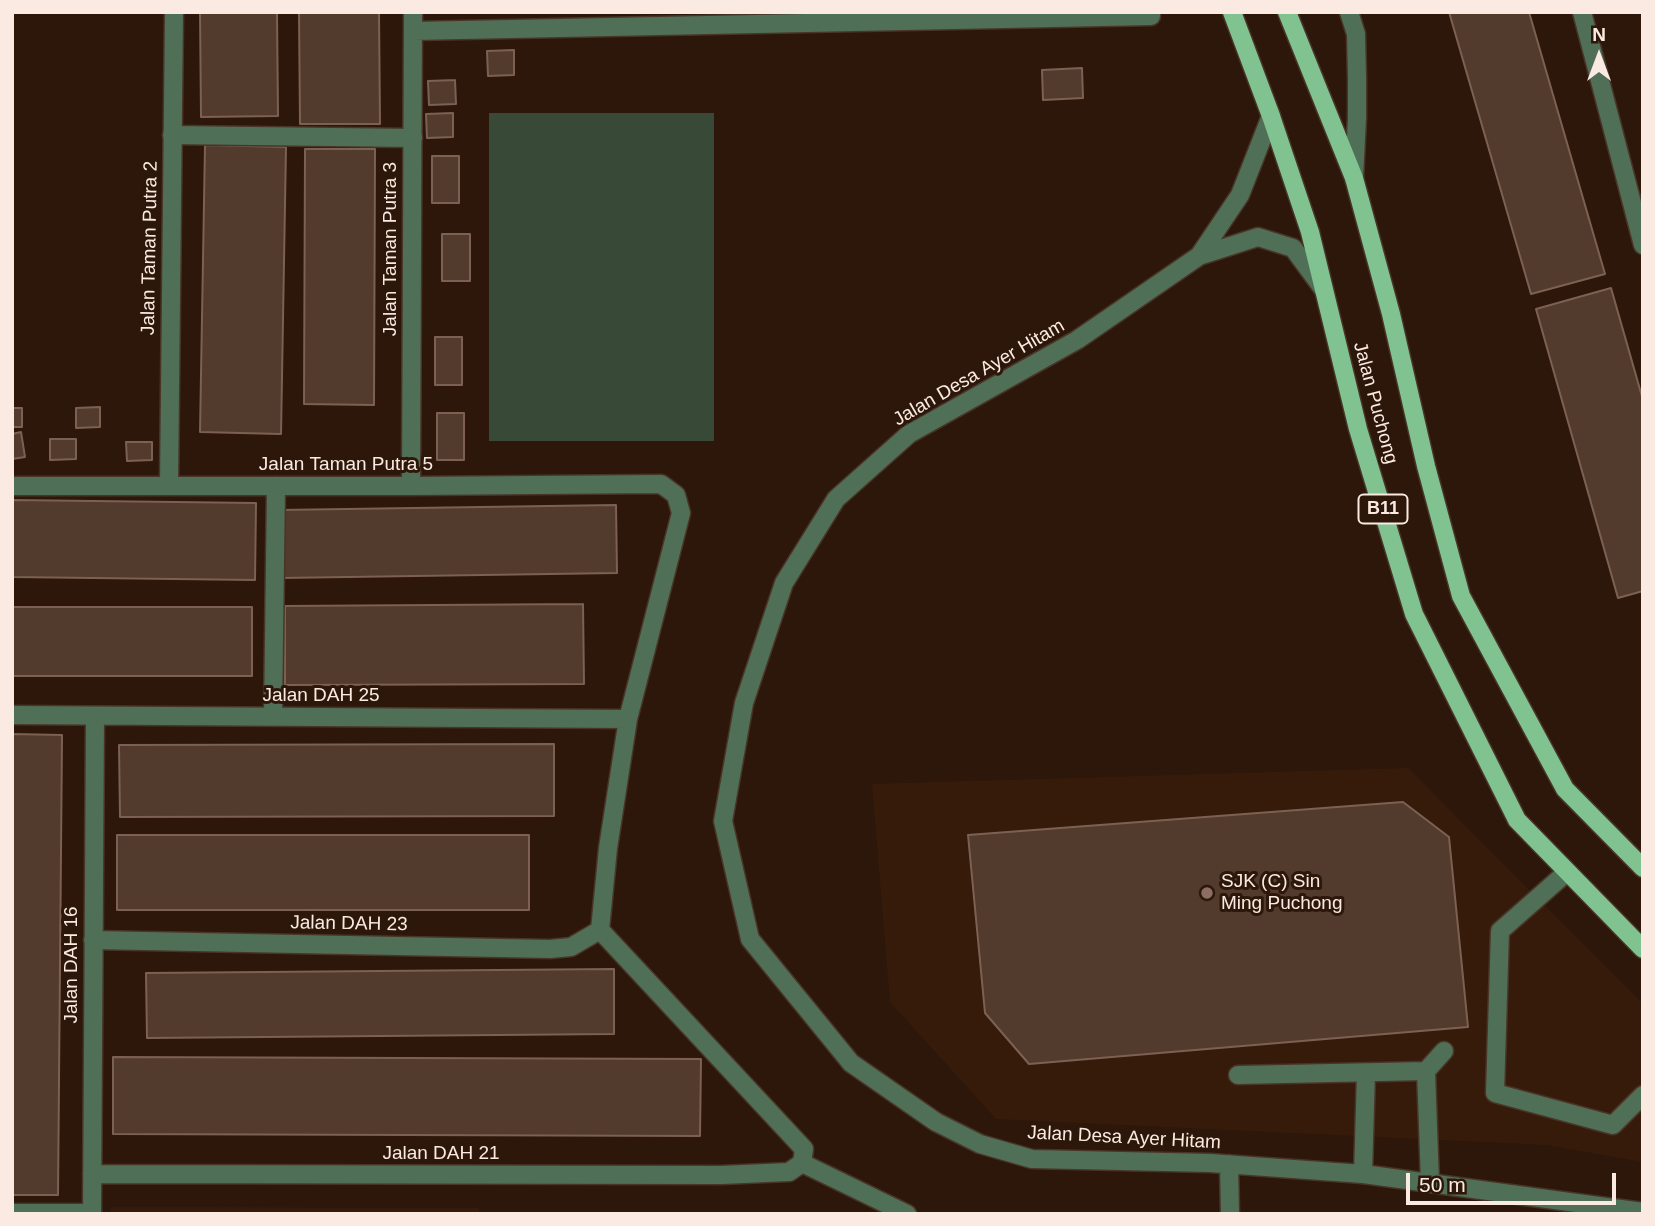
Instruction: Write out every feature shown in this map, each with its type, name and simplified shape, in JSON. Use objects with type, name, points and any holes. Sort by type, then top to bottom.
[{"type":"main road","name":"Jalan Puchong","points":[[1232,12],[1310,232],[1358,429],[1414,614],[1517,820],[1643,949]]},
{"type":"main road","name":"Jalan Puchong","points":[[1287,12],[1354,178],[1461,596],[1565,789],[1643,868]]},
{"type":"street","name":"Jalan Taman Putra 2","points":[[169,485],[174,12]]},
{"type":"street","name":"Jalan Taman Putra 3","points":[[411,486],[413,12]]},
{"type":"street","points":[[413,31],[757,18],[1151,16],[1150,12]]},
{"type":"street","points":[[1349,12],[1356,34],[1357,118],[1354,178]]},
{"type":"street","points":[[1582,12],[1643,245]]},
{"type":"street","name":"Jalan Desa Ayer Hitam","points":[[1199,256],[1240,195],[1270,116]]},
{"type":"street","points":[[172,135],[413,138]]},
{"type":"street","name":"Jalan Desa Ayer Hitam","points":[[1324,290],[1293,247],[1258,237],[1199,256],[1077,341],[909,434],[836,499],[784,583],[744,704],[723,821],[750,939],[851,1063],[936,1122],[980,1144],[1032,1159],[1229,1164],[1363,1174],[1643,1212]]},
{"type":"street","name":"Jalan Taman Putra 5","points":[[12,486],[661,484],[676,495],[681,513],[628,719]]},
{"type":"street","points":[[273,716],[276,486]]},
{"type":"street","name":"Jalan DAH 25","points":[[12,715],[628,719]]},
{"type":"street","name":"Jalan DAH 16","points":[[92,1214],[95,716]]},
{"type":"street","points":[[628,719],[608,848],[600,930],[804,1149],[795,1168],[907,1214]]},
{"type":"street","points":[[1567,872],[1500,931],[1495,1093],[1613,1125],[1643,1095]]},
{"type":"street","name":"Jalan DAH 23","points":[[93,940],[550,949],[570,947],[600,930]]},
{"type":"street","points":[[1430,1182],[1426,1071],[1444,1051]]},
{"type":"street","points":[[1238,1075],[1426,1071]]},
{"type":"street","points":[[1363,1174],[1366,1073]]},
{"type":"street","points":[[1229,1164],[1230,1214]]},
{"type":"street","name":"Jalan DAH 21","points":[[93,1174],[720,1175],[795,1168]]},
{"type":"street","points":[[12,1213],[92,1214]]},
{"type":"shaded area","name":"SJK (C) Sin Ming Puchong","points":[[1408,768],[1643,1004],[1643,1162],[1546,1145],[996,1119],[890,1002],[872,784]]},
{"type":"shaded area","points":[[111,1207],[479,1208],[479,1214],[111,1214]]},
{"type":"green space","points":[[489,113],[714,113],[714,441],[489,441]]},
{"type":"building","points":[[200,12],[277,12],[278,116],[201,117]]},
{"type":"building","points":[[299,12],[379,12],[380,124],[300,124]]},
{"type":"building","points":[[1449,12],[1529,12],[1605,274],[1531,294]]},
{"type":"building","points":[[514,50],[514,75],[488,76],[487,51]]},
{"type":"building","points":[[1082,68],[1083,98],[1043,100],[1042,70]]},
{"type":"building","points":[[455,80],[456,104],[429,105],[428,81]]},
{"type":"building","points":[[453,113],[453,137],[427,138],[426,114]]},
{"type":"building","points":[[205,145],[286,147],[281,434],[200,432]]},
{"type":"building","points":[[305,149],[375,149],[374,405],[304,404]]},
{"type":"building","points":[[432,156],[459,156],[459,203],[432,203]]},
{"type":"building","points":[[442,234],[470,234],[470,281],[442,281]]},
{"type":"building","points":[[1611,288],[1643,400],[1643,591],[1618,598],[1536,309]]},
{"type":"building","points":[[435,337],[462,337],[462,385],[435,385]]},
{"type":"building","points":[[100,407],[100,427],[76,428],[76,408]]},
{"type":"building","points":[[12,408],[22,408],[22,427],[12,427]]},
{"type":"building","points":[[437,413],[464,413],[464,460],[437,460]]},
{"type":"building","points":[[21,432],[25,457],[12,459],[12,434]]},
{"type":"building","points":[[50,439],[76,439],[76,459],[50,460]]},
{"type":"building","points":[[126,442],[152,442],[152,460],[127,461]]},
{"type":"building","points":[[12,500],[256,503],[255,580],[12,577]]},
{"type":"building","points":[[616,505],[617,573],[280,578],[279,510]]},
{"type":"building","points":[[583,604],[584,684],[285,685],[285,606]]},
{"type":"building","points":[[12,607],[252,607],[252,676],[12,676]]},
{"type":"building","points":[[12,734],[62,735],[58,1195],[12,1195]]},
{"type":"building","points":[[554,744],[554,816],[120,817],[119,745]]},
{"type":"building","points":[[1403,802],[1449,837],[1468,1027],[1029,1064],[985,1013],[968,835]]},
{"type":"building","points":[[117,835],[529,835],[529,910],[117,910]]},
{"type":"building","points":[[614,969],[614,1034],[147,1038],[146,973]]},
{"type":"building","points":[[113,1057],[701,1059],[700,1136],[113,1134]]},
{"type":"place","name":"SJK (C) Sin Ming Puchong","points":[[1207,893]]}]
